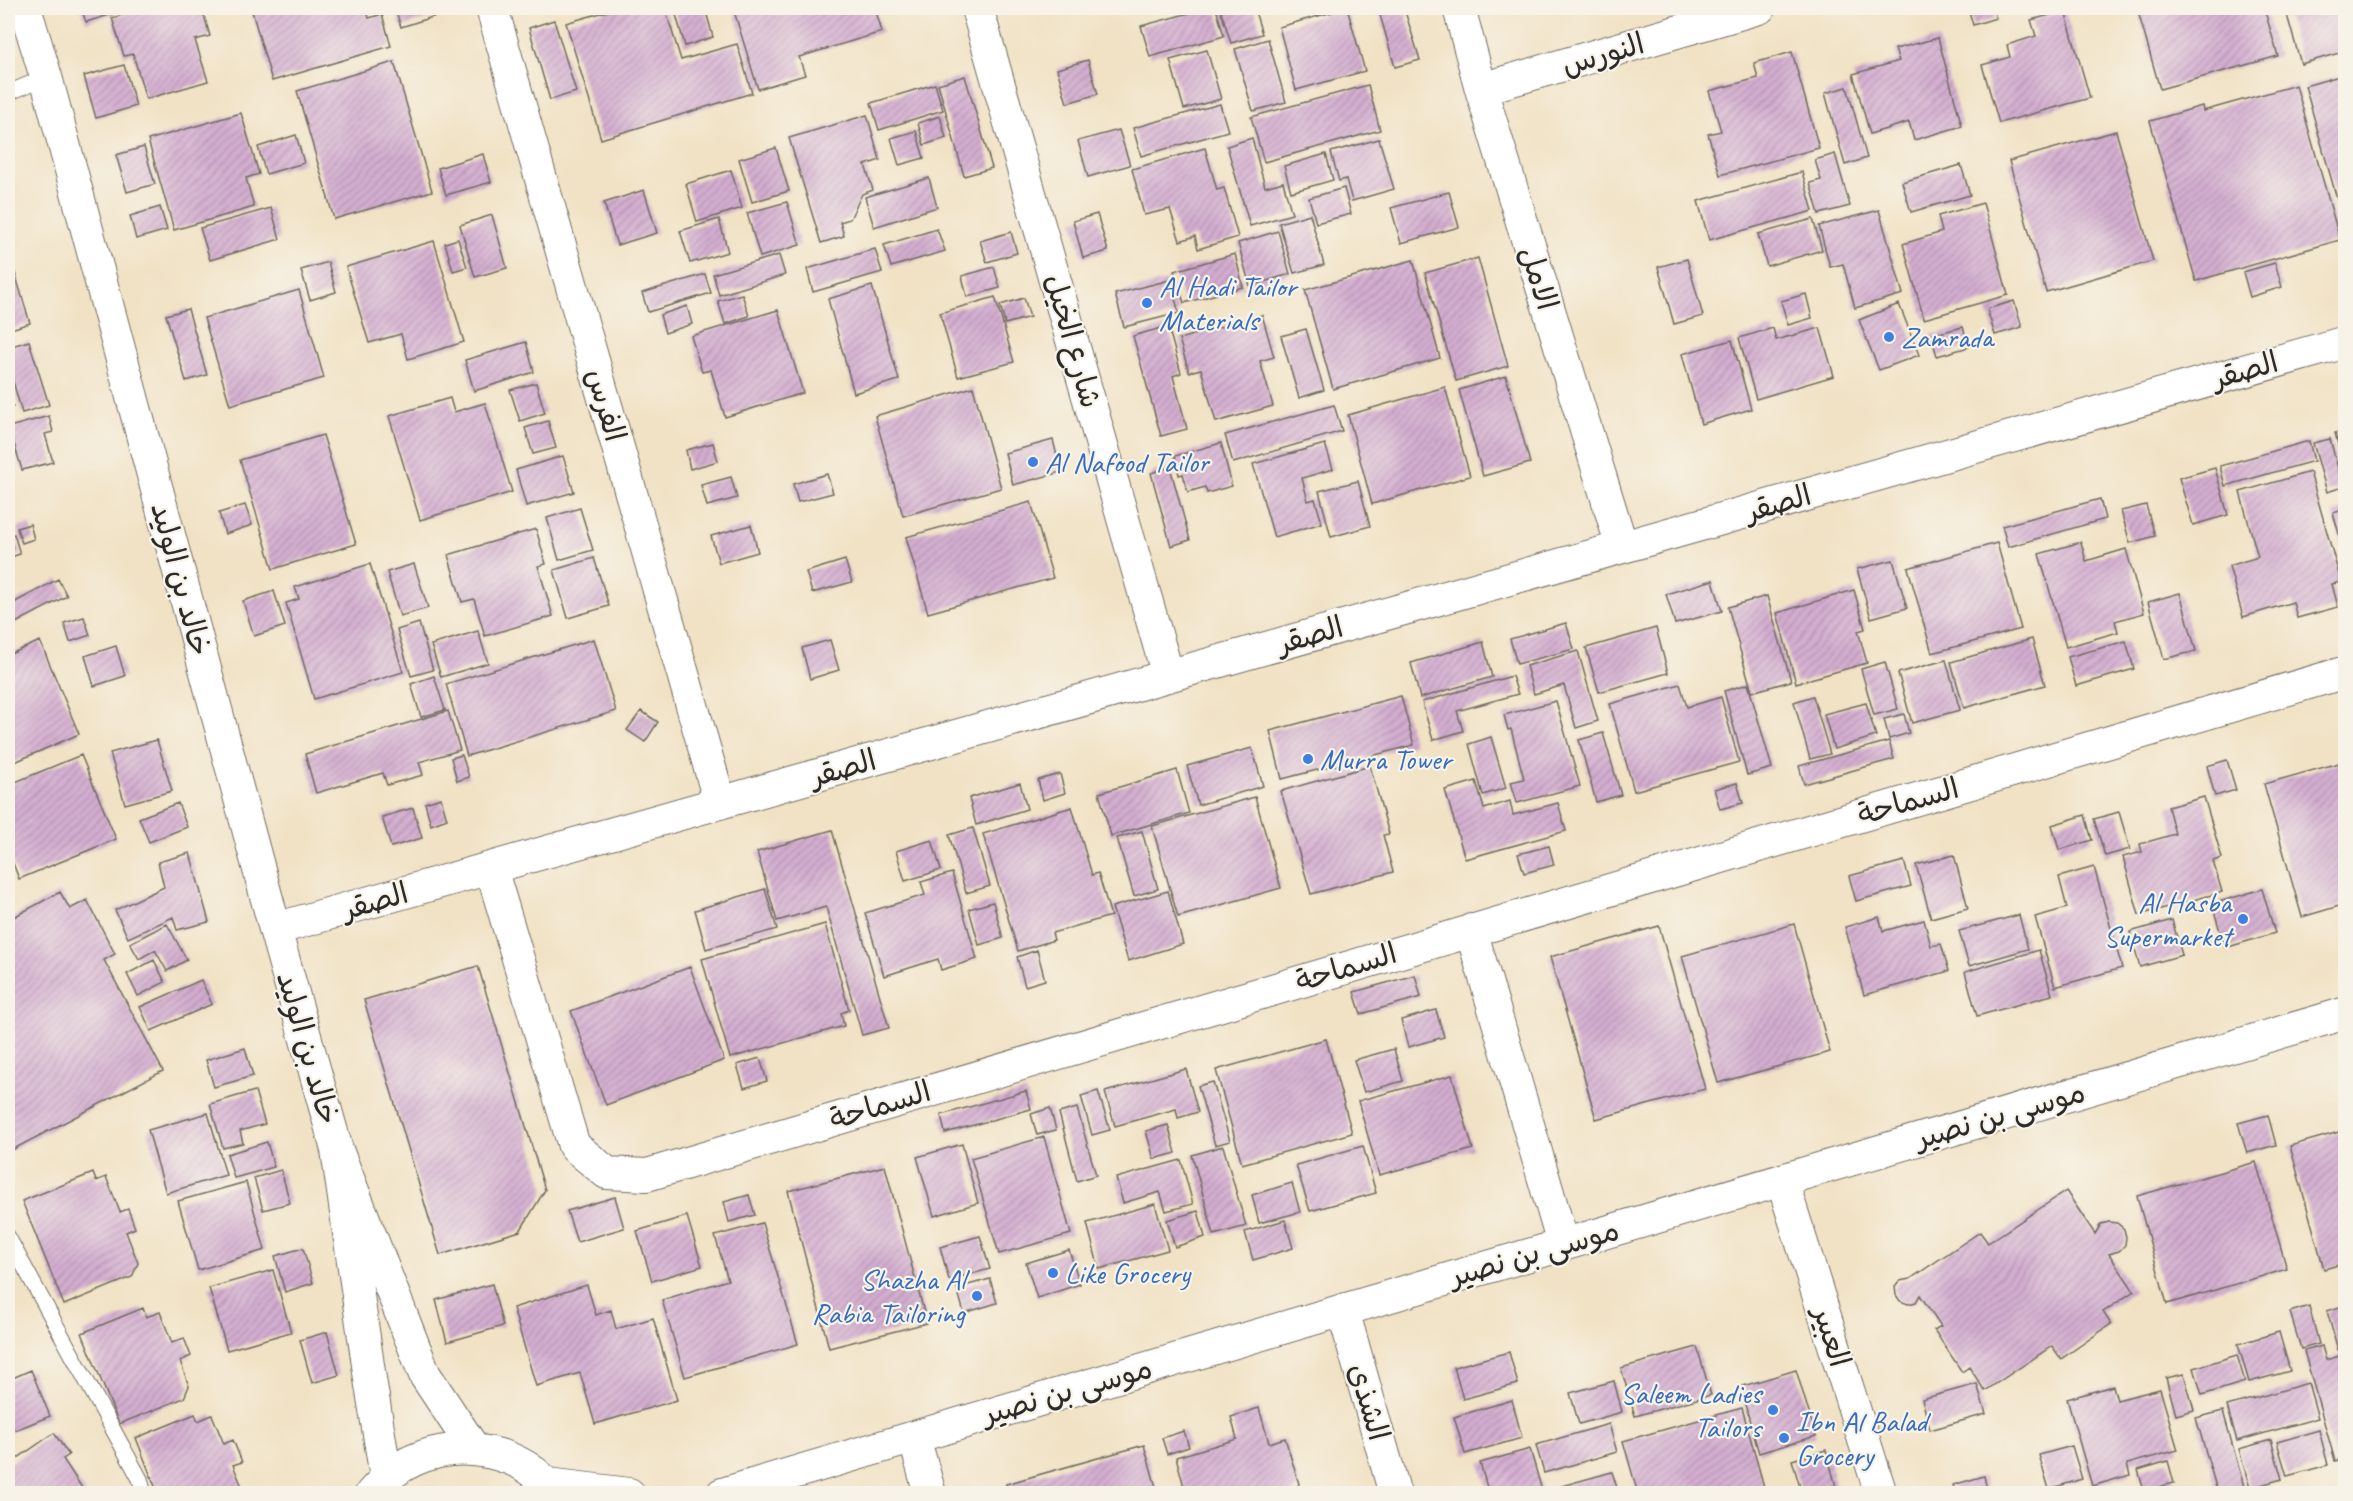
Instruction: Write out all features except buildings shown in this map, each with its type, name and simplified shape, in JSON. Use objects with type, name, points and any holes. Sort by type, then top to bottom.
[{"type":"street","name":"خالد بن الوليد","points":[[25,8],[46,77],[275,929],[337,1150],[425,1375],[474,1449]]},
{"type":"street","name":"الفرس","points":[[492,8],[720,803]]},
{"type":"street","name":"شارع الخيل","points":[[977,8],[1168,675]]},
{"type":"street","name":"الامل","points":[[1459,8],[1481,89],[1622,547]]},
{"type":"street","name":"النورس","points":[[1481,89],[1760,8]]},
{"type":"street","name":"الصقر","points":[[275,929],[2346,342]]},
{"type":"street","name":"السماحة","points":[[491,868],[574,1146],[607,1173],[646,1174],[2346,672]]},
{"type":"street","points":[[1471,930],[1563,1244]]},
{"type":"street","name":"موسى بن نصير","points":[[722,1494],[2346,1013]]},
{"type":"street","name":"خالد بن الوليد","points":[[337,1150],[370,1379],[378,1485]]},
{"type":"street","name":"العبير","points":[[1782,1179],[1881,1494]]},
{"type":"street","name":"الشذى","points":[[1343,1310],[1395,1494]]},
{"type":"street","points":[[914,1437],[930,1494]]},
{"type":"street","points":[[378,1485],[412,1460],[442,1450],[474,1449],[501,1455],[526,1466],[551,1489],[629,1494]]},
{"type":"lane","points":[[8,93],[46,77]]},
{"type":"lane","points":[[8,1237],[140,1479],[144,1494]]},
{"type":"place","name":"Al Hadi Tailor Materials","points":[[1147,303]]},
{"type":"place","name":"Zamrada","points":[[1889,337]]},
{"type":"place","name":"Al Nafood Tailor","points":[[1033,462]]},
{"type":"place","name":"Murra Tower","points":[[1308,759]]},
{"type":"place","name":"Al Hasba Supermarket","points":[[2243,919]]},
{"type":"place","name":"Like Grocery","points":[[1053,1273]]},
{"type":"place","name":"Shazha Al Rabia Tailoring","points":[[977,1296]]},
{"type":"place","name":"Saleem Ladies Tailors","points":[[1773,1410]]},
{"type":"place","name":"Ibn Al Balad Grocery","points":[[1784,1438]]}]
